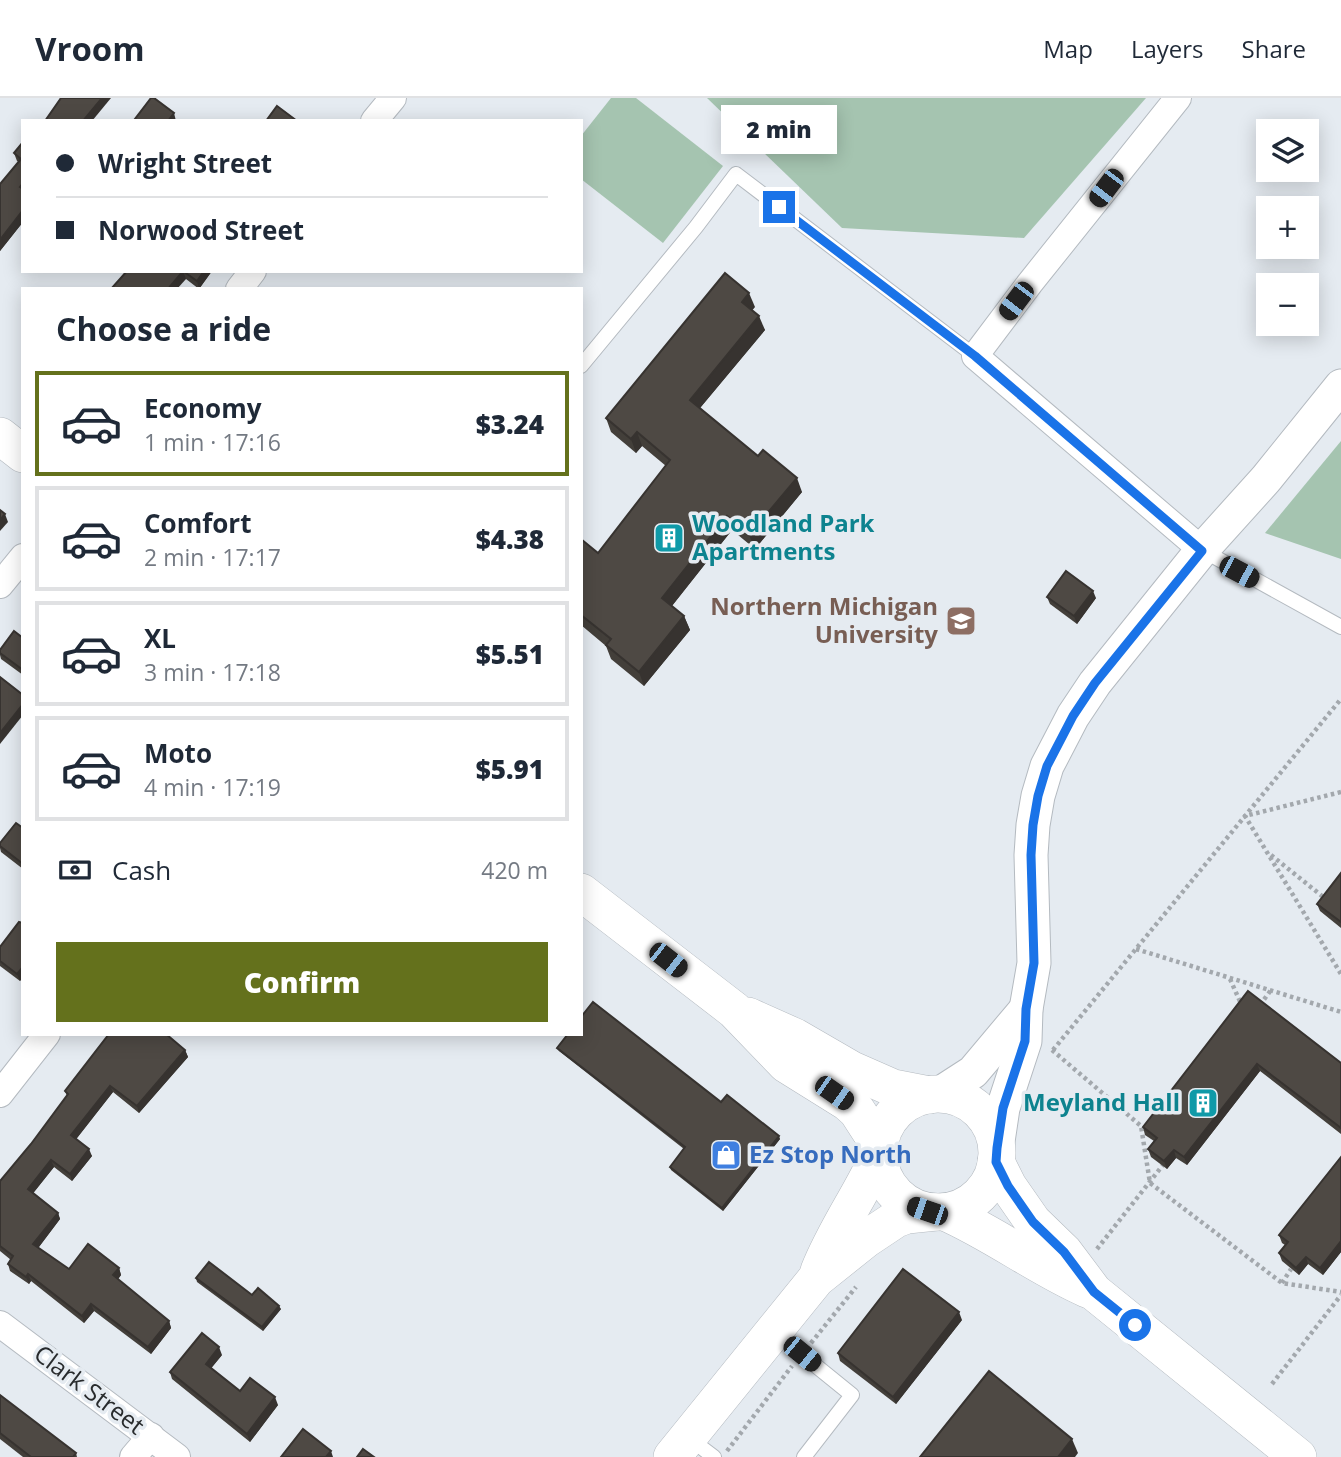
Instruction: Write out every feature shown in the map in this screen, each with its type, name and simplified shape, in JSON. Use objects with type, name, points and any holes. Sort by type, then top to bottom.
[{"type":"main road","points":[[0,436],[21,452]]},
{"type":"main road","points":[[583,894],[734,1010],[786,1064],[857,1111],[879,1150],[886,1182],[897,1197],[910,1206],[940,1212],[986,1231],[1046,1269],[1094,1292],[1298,1457]]},
{"type":"main road","points":[[734,1010],[795,1037],[837,1064],[893,1088],[958,1097],[982,1114],[992,1130],[996,1155],[1008,1186],[1033,1222],[1064,1252],[1094,1292]]},
{"type":"main road","points":[[816,1279],[832,1240],[857,1202],[879,1150],[884,1128],[895,1112],[910,1101],[934,1095]]},
{"type":"main road","points":[[691,1450],[773,1331],[816,1279],[866,1239],[897,1219],[907,1215],[962,1208],[977,1198],[989,1184],[996,1155]]},
{"type":"street","points":[[376,119],[393,98]]},
{"type":"street","points":[[1178,98],[975,356],[1202,551]]},
{"type":"street","points":[[241,287],[251,273]]},
{"type":"street","points":[[996,1155],[1003,1108],[1025,1041],[1026,1009],[1034,963],[1031,855],[1033,825],[1047,766],[1073,716],[1095,683],[1341,386]]},
{"type":"street","points":[[0,585],[21,559]]},
{"type":"street","points":[[934,1095],[974,1072],[1026,1009]]},
{"type":"street","points":[[0,1094],[45,1036]]},
{"type":"street","name":"Clark Street","points":[[0,1324],[177,1457]]},
{"type":"street","points":[[133,1457],[151,1436]]},
{"type":"lane","points":[[583,364],[696,227],[736,174],[975,356]]},
{"type":"lane","points":[[1202,551],[1341,627]]},
{"type":"lane","points":[[773,1331],[852,1395],[804,1457]]},
{"type":"path","points":[[1046,1058],[1341,699]]},
{"type":"path","points":[[1245,816],[1341,792]]},
{"type":"path","points":[[1245,816],[1341,974]]},
{"type":"path","points":[[1267,853],[1329,901]]},
{"type":"path","points":[[1136,949],[1341,1012]]},
{"type":"path","points":[[1230,978],[1243,1009]]},
{"type":"path","points":[[1260,1005],[1271,990]]},
{"type":"path","points":[[1052,1050],[1141,1126],[1150,1182],[1282,1283],[1341,1293],[1272,1384]]},
{"type":"path","points":[[1097,1249],[1163,1165]]},
{"type":"path","points":[[1282,1283],[1291,1269]]},
{"type":"green space","points":[[611,98],[636,98],[723,166],[663,243],[583,181],[583,133]]},
{"type":"green space","points":[[707,98],[1146,98],[1024,238],[842,228]]},
{"type":"green space","points":[[1341,441],[1341,559],[1265,533]]},
{"type":"building","points":[[61,98],[102,98],[85,119],[46,119]]},
{"type":"building","points":[[151,98],[174,113],[170,119],[135,119]]},
{"type":"building","points":[[277,106],[294,119],[267,119]]},
{"type":"building","points":[[21,144],[21,159],[14,153]]},
{"type":"building","points":[[21,159],[21,213],[0,240],[0,184]]},
{"type":"building","points":[[125,273],[181,273],[170,287],[113,287]]},
{"type":"building","points":[[186,273],[203,273],[197,281]]},
{"type":"building","points":[[725,273],[749,293],[742,302],[759,316],[690,400],[758,456],[763,450],[797,478],[749,535],[727,516],[662,598],[684,616],[639,672],[606,645],[611,639],[583,617],[583,541],[598,553],[670,460],[637,432],[631,439],[606,418]]},
{"type":"building","points":[[1066,571],[1093,591],[1074,616],[1047,597]]},
{"type":"building","points":[[14,631],[21,636],[21,669],[0,653]]},
{"type":"building","points":[[0,677],[21,693],[21,707],[0,733]]},
{"type":"building","points":[[16,823],[21,827],[21,862],[0,846]]},
{"type":"building","points":[[1341,873],[1341,922],[1317,904]]},
{"type":"building","points":[[21,922],[21,969],[17,974],[0,961],[0,947]]},
{"type":"building","name":"Meyland Hall","points":[[1248,991],[1341,1063],[1341,1128],[1257,1064],[1184,1157],[1174,1150],[1164,1161],[1148,1149],[1157,1138],[1143,1127]]},
{"type":"building","points":[[593,1002],[721,1102],[727,1095],[779,1136],[722,1208],[670,1167],[685,1147],[557,1048],[566,1036],[583,1036],[583,1014]]},
{"type":"building","points":[[107,1036],[168,1036],[185,1050],[137,1106],[110,1086],[71,1135],[89,1149],[70,1174],[51,1160],[28,1189],[58,1213],[33,1244],[69,1269],[88,1244],[119,1268],[113,1275],[169,1321],[148,1347],[91,1304],[82,1316],[28,1274],[26,1277],[8,1264],[13,1256],[0,1246],[0,1181],[68,1094],[65,1091]]},
{"type":"building","points":[[1341,1157],[1341,1241],[1320,1268],[1306,1257],[1296,1268],[1279,1253],[1288,1242],[1279,1235]]},
{"type":"building","points":[[209,1262],[252,1295],[258,1288],[279,1306],[262,1327],[196,1278]]},
{"type":"building","points":[[903,1269],[959,1312],[893,1397],[838,1353]]},
{"type":"building","points":[[202,1333],[219,1347],[206,1364],[240,1391],[250,1378],[275,1397],[247,1434],[170,1372]]},
{"type":"building","points":[[989,1371],[1072,1439],[1058,1457],[920,1457]]},
{"type":"building","points":[[0,1395],[76,1453],[73,1457],[31,1457],[0,1433]]},
{"type":"building","points":[[303,1429],[331,1451],[326,1457],[281,1457]]},
{"type":"building","points":[[363,1449],[374,1457],[357,1457]]},
{"type":"place","name":"Woodland Park Apartments","points":[[669,538]]},
{"type":"place","name":"Northern Michigan University","points":[[961,621]]},
{"type":"place","name":"Meyland Hall","points":[[1203,1103]]},
{"type":"place","name":"Ez Stop North","points":[[726,1155]]},
{"type":"route","points":[[779,207],[975,356],[1202,551],[1095,683],[1073,716],[1047,766],[1033,825],[1031,855],[1034,963],[1026,1009],[1025,1041],[1003,1108],[997,1148],[996,1162],[1008,1186],[1033,1222],[1064,1252],[1094,1292],[1135,1325]]}]
